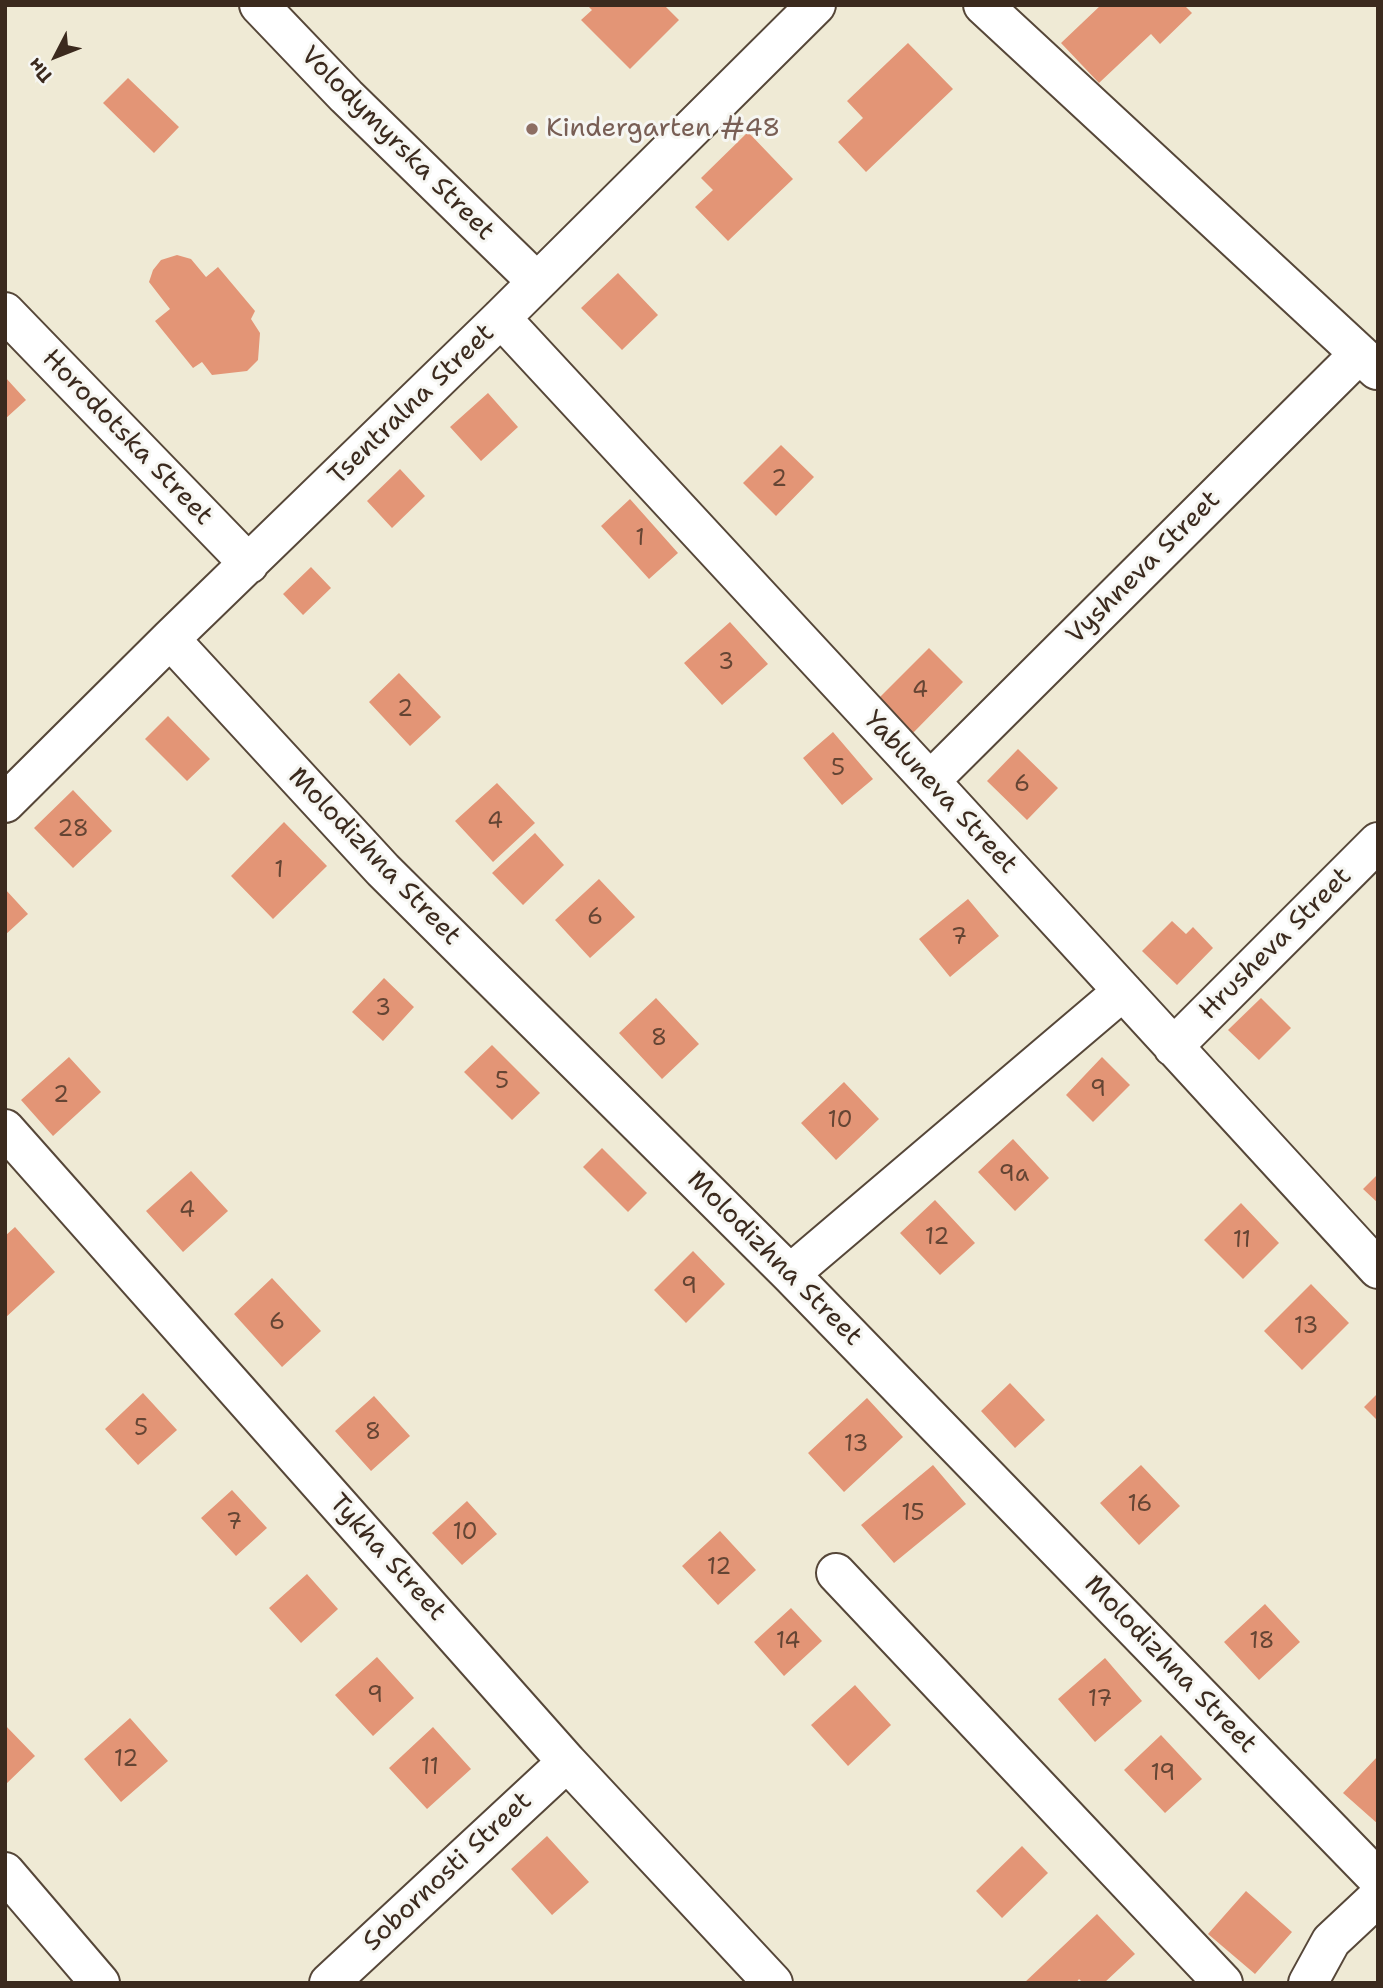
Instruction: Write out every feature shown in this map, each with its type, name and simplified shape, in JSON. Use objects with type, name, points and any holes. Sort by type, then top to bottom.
[{"type":"street","name":"Volodymyrska Street","points":[[259,5],[346,96],[537,282]]},
{"type":"street","name":"Tsentralna Street","points":[[5,803],[501,318],[816,5]]},
{"type":"street","name":"Vyshneva Street","points":[[930,781],[1368,362],[983,5]]},
{"type":"street","name":"Horodotska Street","points":[[5,312],[249,564]]},
{"type":"street","name":"Yabluneva Street","points":[[501,318],[1378,1269]]},
{"type":"street","name":"Molodizhna Street","points":[[170,639],[383,870],[790,1274],[1378,1879]]},
{"type":"street","name":"Hrusheva Street","points":[[1173,1047],[1378,842]]},
{"type":"street","points":[[790,1274],[1122,991]]},
{"type":"street","name":"Tykha Street","points":[[5,1129],[567,1762],[773,1983]]},
{"type":"street","points":[[836,1573],[1223,1983]]},
{"type":"street","name":"Sobornosti Street","points":[[328,1983],[567,1762]]},
{"type":"street","points":[[5,1872],[100,1983]]},
{"type":"street","points":[[1308,1983],[1331,1941],[1378,1897]]},
{"type":"building","points":[[587,5],[664,5],[679,20],[630,69],[581,20],[592,10]]},
{"type":"building","points":[[1101,5],[1184,5],[1192,13],[1160,44],[1151,34],[1099,83],[1061,43]]},
{"type":"building","points":[[908,43],[953,89],[866,172],[838,142],[863,118],[847,101]]},
{"type":"building","points":[[128,78],[179,127],[154,153],[103,103]]},
{"type":"building","points":[[748,132],[793,179],[728,241],[695,207],[713,190],[701,178]]},
{"type":"building","points":[[177,255],[191,259],[206,277],[218,267],[255,311],[251,319],[260,333],[258,360],[247,371],[212,375],[202,362],[193,368],[155,321],[170,309],[149,282],[153,270],[161,260]]},
{"type":"building","points":[[618,273],[658,315],[622,350],[581,308]]},
{"type":"building","points":[[5,377],[26,400],[5,419]]},
{"type":"building","points":[[488,393],[518,427],[481,461],[450,427]]},
{"type":"building","points":[[781,445],[814,477],[776,516],[743,483]]},
{"type":"building","points":[[400,469],[425,496],[392,528],[367,501]]},
{"type":"building","points":[[630,499],[678,553],[649,579],[601,526]]},
{"type":"building","points":[[311,567],[331,588],[303,615],[283,594]]},
{"type":"building","points":[[730,622],[768,664],[722,705],[684,663]]},
{"type":"building","points":[[929,648],[963,682],[912,734],[877,700]]},
{"type":"building","points":[[399,673],[441,717],[410,746],[369,702]]},
{"type":"building","points":[[168,716],[210,759],[187,781],[145,739]]},
{"type":"building","points":[[833,732],[873,779],[842,805],[803,758]]},
{"type":"building","points":[[1018,749],[1058,788],[1027,820],[987,781]]},
{"type":"building","points":[[497,783],[535,823],[493,862],[455,821]]},
{"type":"building","points":[[73,790],[112,831],[73,868],[34,828]]},
{"type":"building","points":[[284,822],[327,866],[273,919],[231,876]]},
{"type":"building","points":[[535,833],[564,865],[523,905],[492,873]]},
{"type":"building","points":[[599,879],[635,917],[590,958],[555,920]]},
{"type":"building","points":[[5,889],[28,914],[5,935]]},
{"type":"building","points":[[968,899],[999,936],[950,977],[919,939]]},
{"type":"building","points":[[1172,921],[1186,934],[1193,927],[1213,948],[1177,985],[1142,951]]},
{"type":"building","points":[[384,978],[414,1007],[383,1041],[352,1012]]},
{"type":"building","points":[[656,998],[699,1044],[662,1079],[619,1033]]},
{"type":"building","points":[[1261,998],[1291,1028],[1259,1060],[1228,1030]]},
{"type":"building","points":[[492,1045],[540,1093],[512,1120],[464,1072]]},
{"type":"building","points":[[69,1057],[101,1092],[53,1136],[21,1100]]},
{"type":"building","points":[[1102,1057],[1130,1085],[1093,1122],[1066,1095]]},
{"type":"building","points":[[844,1082],[879,1119],[836,1160],[801,1123]]},
{"type":"building","points":[[1013,1139],[1049,1178],[1015,1211],[978,1172]]},
{"type":"building","points":[[602,1148],[647,1193],[628,1212],[583,1167]]},
{"type":"building","points":[[191,1171],[228,1211],[183,1252],[146,1211]]},
{"type":"building","points":[[1378,1174],[1378,1203],[1363,1189]]},
{"type":"building","points":[[935,1200],[975,1243],[940,1275],[900,1233]]},
{"type":"building","points":[[1241,1203],[1279,1243],[1243,1279],[1204,1240]]},
{"type":"building","points":[[15,1227],[55,1272],[5,1318],[5,1236]]},
{"type":"building","points":[[693,1251],[725,1284],[686,1323],[654,1290]]},
{"type":"building","points":[[272,1278],[321,1331],[282,1367],[234,1314]]},
{"type":"building","points":[[1311,1284],[1349,1323],[1302,1370],[1264,1331]]},
{"type":"building","points":[[1010,1383],[1045,1420],[1015,1448],[981,1411]]},
{"type":"building","points":[[143,1393],[177,1430],[138,1465],[105,1429]]},
{"type":"building","points":[[1378,1393],[1378,1421],[1364,1407]]},
{"type":"building","points":[[374,1396],[410,1436],[371,1471],[335,1431]]},
{"type":"building","points":[[867,1398],[903,1437],[844,1492],[808,1453]]},
{"type":"building","points":[[933,1465],[966,1504],[894,1563],[861,1525]]},
{"type":"building","points":[[1141,1465],[1180,1506],[1139,1545],[1100,1503]]},
{"type":"building","points":[[232,1490],[267,1528],[236,1556],[201,1518]]},
{"type":"building","points":[[467,1501],[497,1534],[462,1565],[432,1533]]},
{"type":"building","points":[[720,1531],[756,1570],[718,1605],[682,1566]]},
{"type":"building","points":[[307,1574],[338,1609],[301,1643],[269,1608]]},
{"type":"building","points":[[1265,1604],[1300,1642],[1259,1680],[1224,1642]]},
{"type":"building","points":[[791,1608],[822,1641],[784,1676],[754,1642]]},
{"type":"building","points":[[377,1657],[414,1698],[373,1736],[335,1695]]},
{"type":"building","points":[[1105,1658],[1142,1701],[1095,1742],[1058,1699]]},
{"type":"building","points":[[855,1685],[891,1725],[848,1766],[811,1725]]},
{"type":"building","points":[[130,1718],[168,1761],[121,1802],[84,1759]]},
{"type":"building","points":[[5,1725],[35,1756],[5,1785]]},
{"type":"building","points":[[433,1727],[471,1769],[427,1809],[389,1768]]},
{"type":"building","points":[[1161,1735],[1202,1779],[1165,1813],[1124,1770]]},
{"type":"building","points":[[1378,1756],[1378,1824],[1343,1793]]},
{"type":"building","points":[[547,1836],[589,1882],[552,1915],[511,1869]]},
{"type":"building","points":[[1022,1846],[1048,1873],[1002,1918],[976,1891]]},
{"type":"building","points":[[1246,1891],[1292,1932],[1255,1974],[1208,1934]]},
{"type":"building","points":[[1097,1914],[1135,1954],[1104,1983],[1083,1983],[1079,1979],[1076,1983],[1024,1983]]},
{"type":"place","name":"Kindergarten #48","points":[[532,129]]}]
